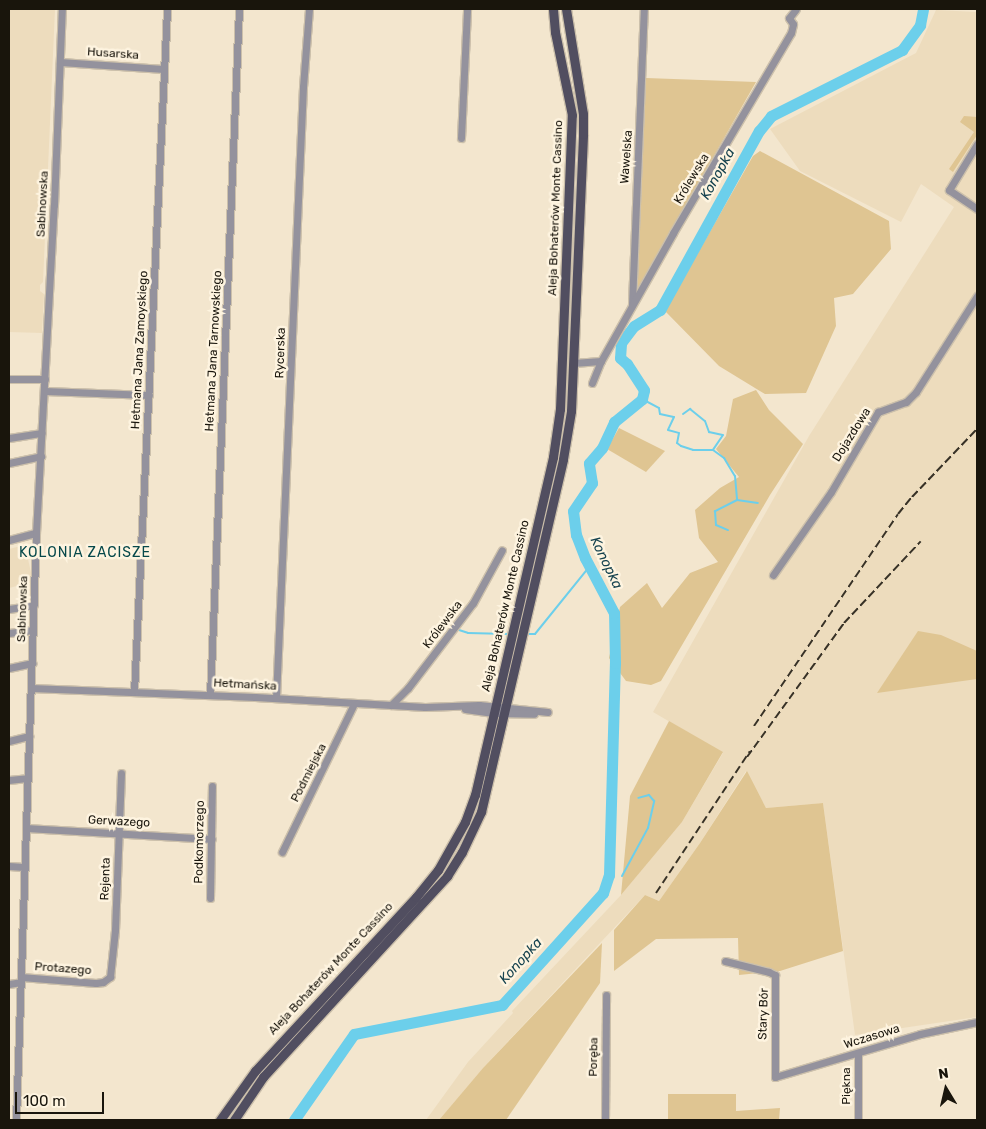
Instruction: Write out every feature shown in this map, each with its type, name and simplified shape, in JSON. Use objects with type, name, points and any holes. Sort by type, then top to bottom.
[{"type":"main road","name":"Aleja Bohaterów Monte Cassino","points":[[234,1120],[263,1077],[447,876],[462,852],[481,812],[500,711],[511,635],[553,457],[560,409],[572,115],[555,32],[553,9]]},
{"type":"main road","name":"Aleja Bohaterów Monte Cassino","points":[[220,1120],[255,1071],[416,897],[438,870],[465,822],[475,795],[524,633],[563,459],[571,410],[583,134],[566,9]]},
{"type":"street","name":"Sabinowska","points":[[16,1120],[14,1050],[21,979],[36,534],[45,391],[62,9]]},
{"type":"street","name":"Hetmana Jana Zamoyskiego","points":[[134,692],[167,9]]},
{"type":"street","name":"Hetmana Jana Tarnowskiego","points":[[210,695],[239,9]]},
{"type":"street","name":"Rycerska","points":[[276,698],[285,538],[303,88],[309,9]]},
{"type":"street","points":[[461,138],[467,9]]},
{"type":"street","name":"Wawelska","points":[[632,307],[644,9]]},
{"type":"street","name":"Królewska","points":[[592,383],[602,361],[745,107],[791,33],[793,24],[789,18],[796,9]]},
{"type":"street","name":"Husarska","points":[[60,62],[164,69]]},
{"type":"street","points":[[977,144],[949,190],[977,209]]},
{"type":"street","name":"Dojazdowa","points":[[773,576],[831,492],[878,412],[906,402],[916,392],[977,296]]},
{"type":"street","points":[[573,363],[602,361]]},
{"type":"street","points":[[9,378],[45,379]]},
{"type":"street","points":[[45,391],[149,395]]},
{"type":"street","points":[[9,438],[42,433]]},
{"type":"street","points":[[9,463],[41,456]]},
{"type":"street","points":[[9,540],[36,534]]},
{"type":"street","name":"Królewska","points":[[391,705],[408,688],[473,603],[502,550]]},
{"type":"street","points":[[9,609],[34,605]]},
{"type":"street","points":[[9,634],[33,630]]},
{"type":"street","points":[[9,668],[32,663]]},
{"type":"street","name":"Hetmańska","points":[[31,688],[276,698],[354,704],[457,708],[479,705],[500,711]]},
{"type":"street","name":"Podmiejska","points":[[282,852],[354,704]]},
{"type":"street","points":[[9,741],[29,736]]},
{"type":"street","name":"Rejenta","points":[[103,982],[108,980],[112,973],[121,773]]},
{"type":"street","points":[[9,780],[28,778]]},
{"type":"street","name":"Podkomorzego","points":[[210,898],[212,786]]},
{"type":"street","name":"Gerwazego","points":[[26,828],[212,839]]},
{"type":"street","points":[[9,866],[24,867]]},
{"type":"street","name":"Stary Bór","points":[[725,960],[775,975],[775,1077]]},
{"type":"street","name":"Protazego","points":[[9,984],[21,979],[103,982]]},
{"type":"street","name":"Poręba","points":[[605,1120],[606,994]]},
{"type":"street","name":"Wczasowa","points":[[775,1077],[920,1034],[977,1022]]},
{"type":"street","name":"Piękna","points":[[858,1053],[858,1120]]},
{"type":"shaded area","points":[[9,9],[55,9],[43,282],[40,285],[40,291],[44,294],[42,333],[9,332]]},
{"type":"shaded area","points":[[936,10],[977,12],[977,1017],[855,1035],[823,803],[766,808],[746,771],[700,843],[659,901],[645,895],[483,1068],[439,1120],[426,1120],[468,1062],[513,1013],[512,1011],[621,895],[682,822],[723,753],[653,712],[809,436],[954,207],[921,184],[901,222],[800,171],[770,129],[916,53]]},
{"type":"shaded area","points":[[646,78],[756,82],[637,291]]},
{"type":"shaded area","points":[[964,116],[977,117],[977,135],[953,172],[949,169],[974,132],[960,122]]},
{"type":"shaded area","points":[[760,151],[889,221],[891,249],[853,294],[834,298],[836,326],[806,393],[765,394],[719,366],[665,311],[753,156]]},
{"type":"shaded area","points":[[756,390],[769,410],[803,444],[770,495],[661,681],[651,685],[626,681],[609,658],[620,607],[647,583],[662,608],[690,573],[718,562],[699,538],[695,510],[720,488],[739,477],[716,449],[726,436],[733,399]]},
{"type":"shaded area","points":[[619,428],[665,451],[646,472],[607,449]]},
{"type":"shaded area","points":[[25,545],[33,582],[9,588],[9,549]]},
{"type":"shaded area","points":[[918,631],[941,635],[977,651],[977,679],[877,693]]},
{"type":"shaded area","points":[[669,721],[723,752],[682,822],[621,895],[630,796]]},
{"type":"shaded area","points":[[747,771],[766,808],[823,803],[843,951],[780,971],[739,975],[738,938],[656,939],[614,971],[614,930],[645,895],[659,901]]},
{"type":"shaded area","points":[[602,943],[600,983],[506,1120],[439,1120],[483,1068]]},
{"type":"shaded area","points":[[668,1094],[736,1094],[736,1111],[780,1108],[779,1120],[668,1120]]},
{"type":"waterway","name":"Konopka","points":[[294,1120],[354,1034],[502,1005],[603,893],[609,875],[615,663],[614,613],[585,558],[576,535],[573,511],[592,483],[589,463],[602,448],[614,422],[642,399],[644,390],[627,364],[620,358],[621,343],[634,326],[660,310],[759,131],[771,116],[902,50],[920,25],[923,9]]},
{"type":"waterway","points":[[642,399],[659,408],[660,414],[674,417],[668,430],[679,433],[677,443],[681,446],[693,450],[713,450],[724,458],[735,476],[737,500],[715,511],[716,525],[728,530]]},
{"type":"waterway","points":[[683,414],[690,409],[705,421],[709,432],[723,435],[713,450]]},
{"type":"waterway","points":[[737,500],[758,503]]},
{"type":"waterway","points":[[526,634],[535,634],[589,567]]},
{"type":"waterway","points":[[459,630],[468,633],[509,634]]},
{"type":"waterway","points":[[622,876],[648,828],[654,801],[649,795],[638,798]]},
{"type":"railway","points":[[754,726],[898,514],[977,429]]},
{"type":"railway","points":[[747,757],[844,623],[921,541]]},
{"type":"railway","points":[[656,893],[750,751]]},
{"type":"district","name":"KOLONIA ZACISZE","points":[[85,553]]}]
